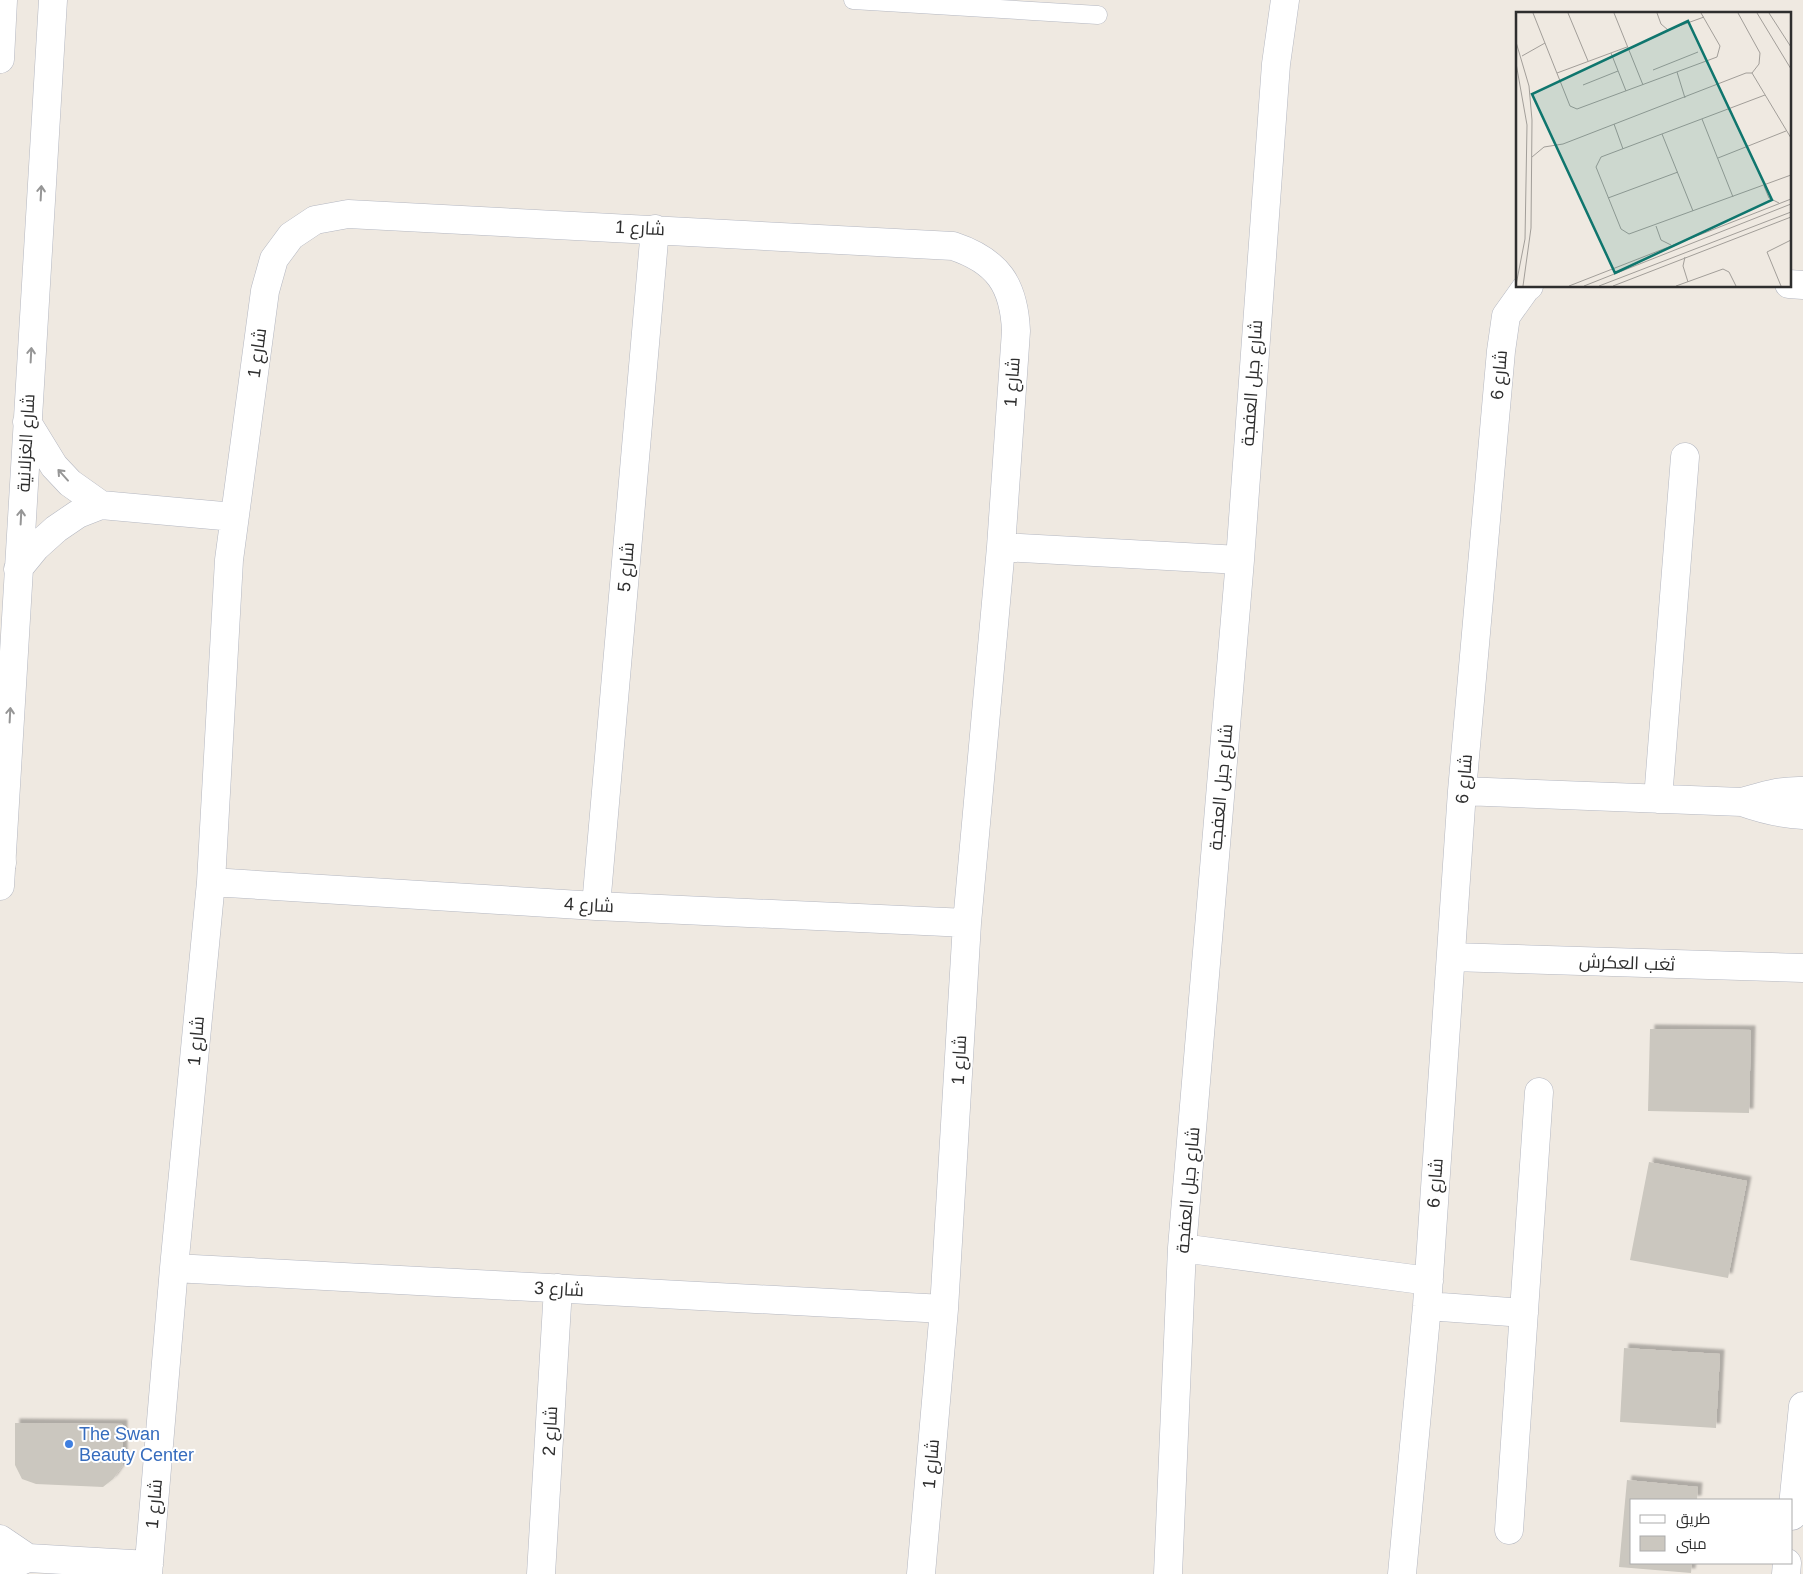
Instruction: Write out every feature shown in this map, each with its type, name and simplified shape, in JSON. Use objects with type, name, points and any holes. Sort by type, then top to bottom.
[{"type":"street","points":[[0,59],[3,0]]},
{"type":"street","name":"شارع الغزلانية","points":[[1,866],[53,0]]},
{"type":"street","name":"شارع جبل العفجة","points":[[1168,1574],[1182,1248],[1240,560],[1276,64],[1285,0]]},
{"type":"street","name":"شارع 1","points":[[0,1570],[28,1558],[149,1570],[174,1268],[211,882],[229,560],[265,291],[274,259],[290,236],[315,220],[348,214],[954,246],[972,252],[988,263],[1001,277],[1010,293],[1015,312],[1016,331],[1001,547],[967,923],[944,1309],[921,1574]]},
{"type":"street","name":"شارع 5","points":[[596,906],[655,229]]},
{"type":"street","points":[[1790,284],[1803,285]]},
{"type":"street","name":"شارع 6","points":[[1402,1574],[1428,1293],[1462,791],[1501,351],[1506,316],[1526,288]]},
{"type":"street","points":[[27,422],[54,466],[70,483],[101,505]]},
{"type":"street","points":[[1658,799],[1685,457]]},
{"type":"street","points":[[18,569],[36,547],[56,529],[78,514],[101,505],[234,517]]},
{"type":"street","points":[[1001,547],[1240,560]]},
{"type":"street","points":[[1462,791],[1742,802],[1766,810],[1790,815],[1803,815]]},
{"type":"street","points":[[1742,802],[1766,794],[1803,791]]},
{"type":"street","name":"شارع 4","points":[[211,882],[596,906],[967,923]]},
{"type":"street","name":"ثغب العكرش","points":[[1451,957],[1803,968]]},
{"type":"street","points":[[1509,1530],[1539,1092]]},
{"type":"street","points":[[1182,1248],[1428,1293],[1524,1313]]},
{"type":"street","name":"شارع 3","points":[[174,1268],[944,1309]]},
{"type":"street","name":"شارع 2","points":[[542,1574],[558,1288]]},
{"type":"street","points":[[1793,1506],[1803,1406]]},
{"type":"street","points":[[0,1539],[28,1558]]},
{"type":"lane","points":[[854,0],[1098,14]]},
{"type":"building","points":[[1650,1029],[1751,1030],[1749,1113],[1648,1111]]},
{"type":"building","points":[[1649,1162],[1747,1181],[1728,1278],[1630,1260]]},
{"type":"building","points":[[1624,1348],[1720,1354],[1716,1428],[1620,1422]]},
{"type":"building","name":"The Swan Beauty Center","points":[[15,1423],[123,1424],[123,1465],[113,1479],[103,1487],[36,1484],[22,1479],[15,1465]]},
{"type":"building","points":[[1627,1480],[1698,1487],[1697,1499],[1630,1499],[1630,1564],[1692,1564],[1691,1573],[1619,1567]]},
{"type":"place","name":"The Swan Beauty Center","points":[[69,1444]]}]
